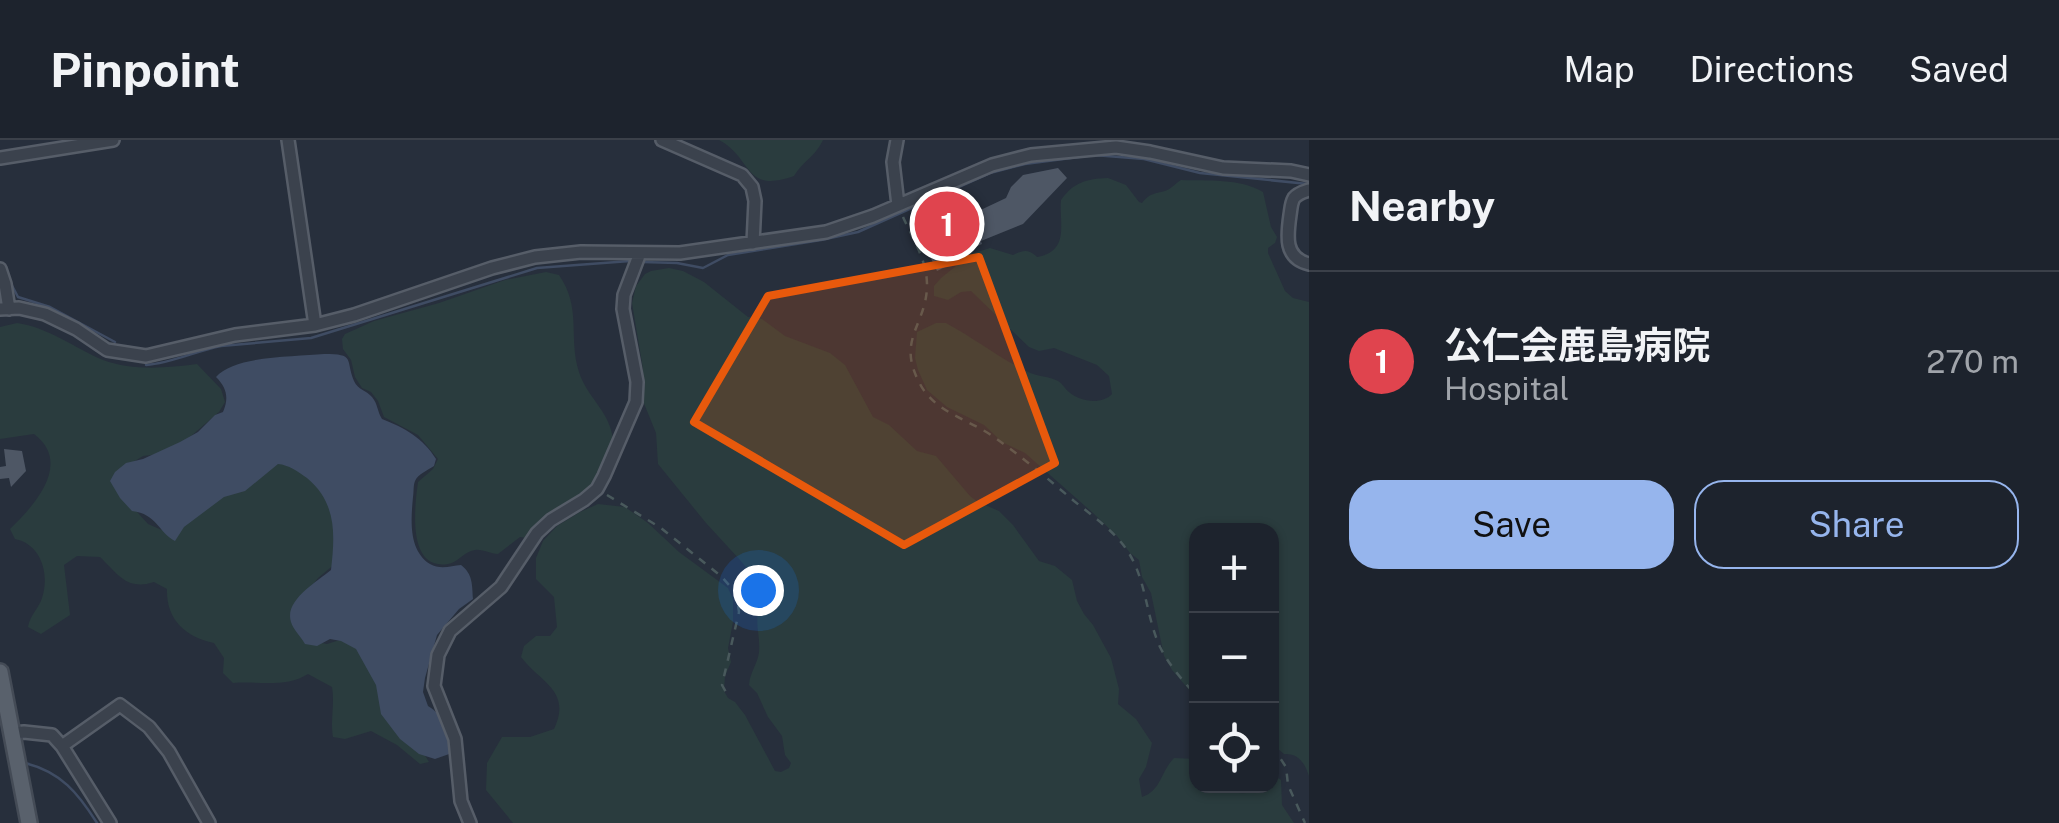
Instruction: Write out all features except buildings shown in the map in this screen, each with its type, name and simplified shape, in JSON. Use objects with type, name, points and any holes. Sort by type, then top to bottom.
[{"type":"main road","points":[[0,672],[29,823]]},
{"type":"street","points":[[0,158],[113,140]]},
{"type":"street","points":[[288,140],[315,325]]},
{"type":"street","points":[[662,140],[742,175],[756,201],[753,244]]},
{"type":"street","points":[[897,140],[893,162],[900,210]]},
{"type":"street","points":[[1,272],[5,309],[36,311],[56,318],[107,350],[146,356],[235,334],[315,325],[535,257],[581,252],[638,259],[826,232],[900,210],[944,185],[1013,158],[1088,148],[1151,146],[1223,168],[1309,174]]},
{"type":"street","points":[[1309,190],[1292,203],[1287,237],[1293,255],[1309,264]]},
{"type":"street","points":[[470,823],[461,802],[455,739],[434,686],[438,655],[450,631],[502,587],[537,533],[597,489],[636,402],[638,382],[623,309],[624,295],[638,259]]},
{"type":"street","points":[[62,746],[120,705],[149,727],[169,752],[209,823]]},
{"type":"street","points":[[12,734],[52,735],[110,823]]},
{"type":"path","points":[[900,210],[922,258],[927,281],[926,300],[910,344],[910,361],[921,388],[941,408],[988,433],[1026,461],[1120,541],[1142,581],[1160,646],[1189,687]]},
{"type":"path","points":[[597,489],[661,528],[721,576],[736,593],[739,612],[722,685],[728,694]]},
{"type":"path","points":[[1279,756],[1305,823]]},
{"type":"highlighted area","points":[[979,257],[1055,463],[904,545],[694,422],[768,296]]},
{"type":"shaded area","points":[[719,140],[823,140],[794,176],[766,180],[750,172],[730,147]]},
{"type":"shaded area","points":[[1108,178],[1126,185],[1142,203],[1181,180],[1234,182],[1263,192],[1277,237],[1268,253],[1285,291],[1293,298],[1309,302],[1309,776],[1297,757],[1279,750],[1279,523],[1189,523],[1189,690],[1164,656],[1151,593],[1139,560],[1025,453],[1002,442],[984,425],[947,407],[927,390],[918,370],[917,332],[946,323],[1032,374],[1058,381],[1079,398],[1097,401],[1112,394],[1109,376],[1097,365],[1054,348],[1039,351],[1029,347],[971,291],[948,300],[934,296],[934,286],[941,278],[971,254],[990,248],[1013,255],[1026,251],[1037,257],[1054,249],[1061,236],[1061,200],[1071,189],[1093,179]]},
{"type":"shaded area","points":[[651,271],[683,271],[704,282],[748,317],[762,319],[785,336],[830,353],[845,365],[873,417],[889,425],[917,451],[936,456],[970,496],[999,511],[1013,525],[1039,561],[1055,566],[1072,580],[1077,601],[1111,658],[1119,689],[1118,704],[1136,719],[1152,743],[1139,779],[1142,797],[1153,790],[1174,758],[1189,759],[1189,793],[1279,793],[1279,779],[1282,805],[1294,823],[513,823],[486,790],[487,763],[502,737],[530,737],[554,729],[559,716],[552,688],[521,657],[524,646],[536,636],[550,636],[557,627],[554,597],[536,579],[536,558],[543,541],[557,526],[598,504],[625,507],[728,588],[733,599],[733,622],[728,648],[731,662],[724,691],[745,715],[775,771],[789,768],[791,763],[785,755],[782,736],[749,685],[759,652],[759,610],[769,596],[658,464],[656,433],[643,401],[643,369],[632,303],[636,286]]},
{"type":"shaded area","points":[[546,272],[559,275],[566,287],[573,311],[579,372],[610,426],[610,449],[589,491],[541,523],[527,538],[520,537],[498,554],[475,550],[452,563],[435,563],[419,547],[416,506],[418,482],[438,459],[418,435],[384,417],[378,401],[355,377],[342,339],[374,321],[505,280]]},
{"type":"shaded area","points":[[17,323],[126,366],[197,364],[221,389],[225,402],[219,412],[184,442],[160,454],[143,456],[125,467],[120,493],[148,524],[171,534],[267,466],[289,462],[325,491],[333,512],[336,563],[302,598],[311,641],[327,644],[346,638],[361,649],[429,762],[420,764],[371,731],[345,739],[333,737],[332,687],[308,674],[281,682],[233,683],[223,673],[224,658],[214,643],[186,631],[174,618],[167,589],[154,582],[130,583],[100,557],[77,556],[64,565],[70,615],[41,634],[28,627],[42,598],[44,570],[37,554],[15,539],[10,529],[46,484],[50,458],[45,445],[34,434],[0,439],[0,327]]},
{"type":"water","points":[[324,354],[345,357],[356,384],[372,397],[382,419],[413,434],[436,459],[434,466],[414,483],[414,542],[430,564],[461,565],[471,580],[473,599],[437,635],[425,678],[423,692],[428,706],[446,726],[452,753],[435,759],[419,754],[400,739],[381,714],[376,685],[356,649],[330,639],[317,646],[305,644],[292,625],[292,606],[331,570],[332,520],[324,498],[307,478],[278,464],[245,491],[224,497],[184,527],[175,541],[152,519],[132,511],[110,481],[126,463],[180,442],[223,412],[226,393],[216,377],[225,370],[266,358]]},
{"type":"waterway","points":[[643,262],[703,268],[728,255],[858,232],[990,173],[1094,155],[1144,159],[1200,173],[1308,184]]},
{"type":"waterway","points":[[146,365],[221,346],[311,338],[537,268],[630,261]]},
{"type":"waterway","points":[[8,278],[18,297],[50,307],[115,342]]},
{"type":"waterway","points":[[25,763],[49,772],[67,785],[97,823]]},
{"type":"place","name":"公仁会鹿島病院","points":[[947,224]]}]
